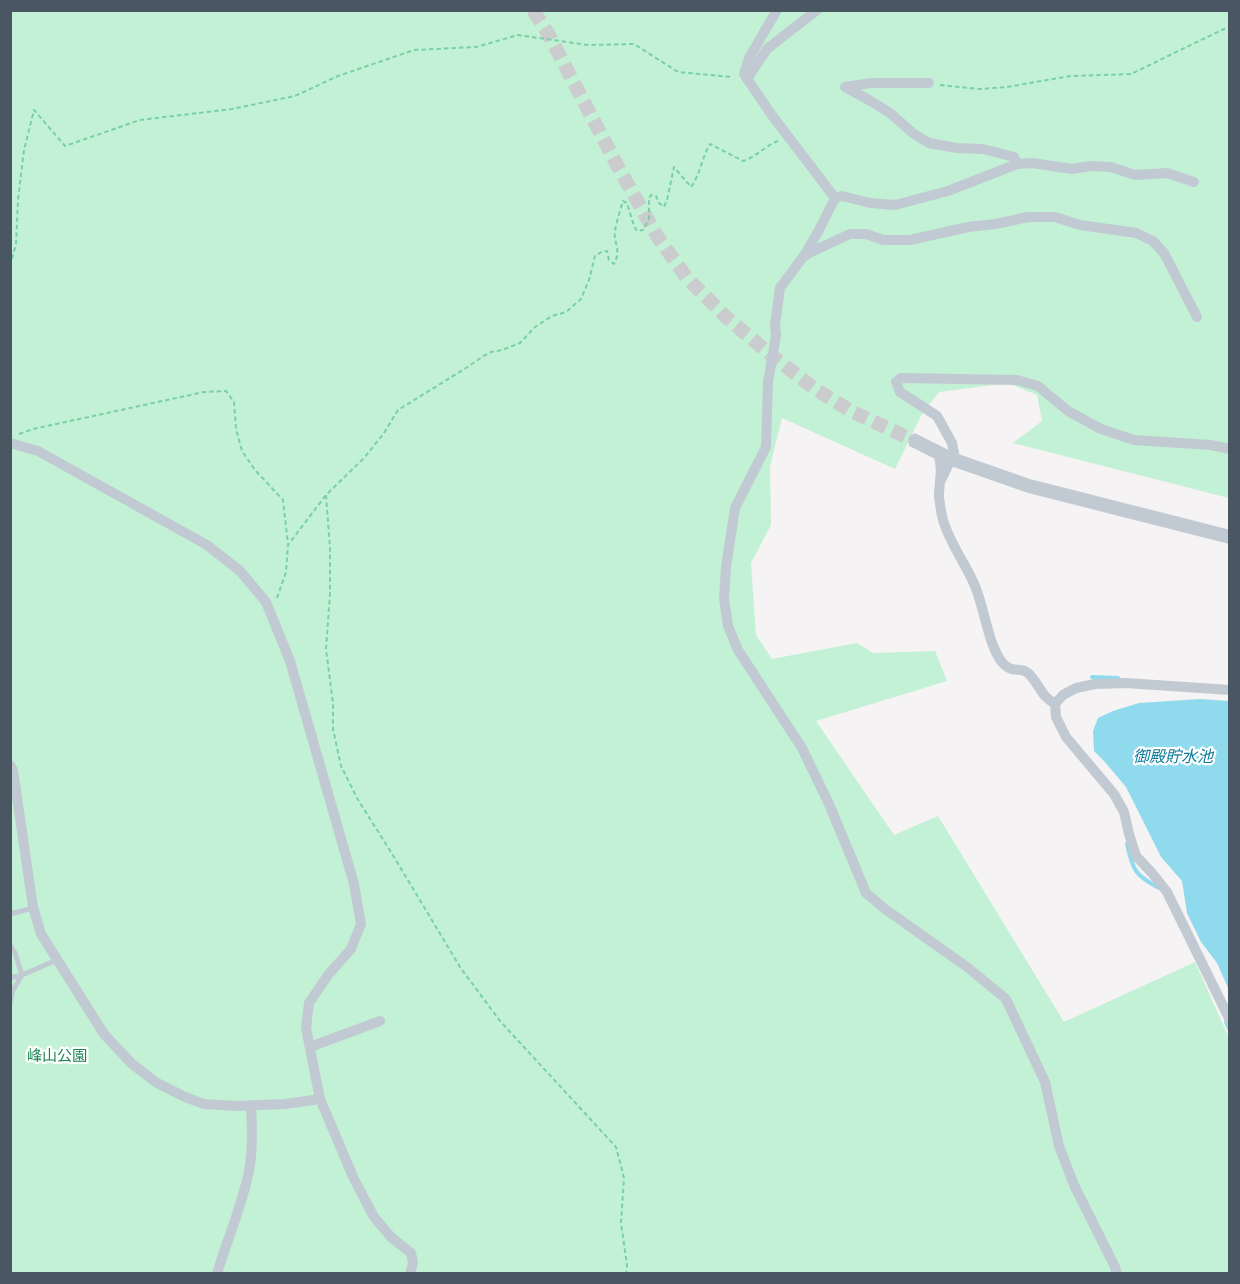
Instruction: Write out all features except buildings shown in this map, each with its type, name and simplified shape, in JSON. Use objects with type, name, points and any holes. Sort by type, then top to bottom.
[{"type":"street","points":[[777,10],[749,58],[744,74],[771,114],[835,198]]},
{"type":"street","points":[[747,79],[767,50],[817,10]]},
{"type":"street","points":[[928,83],[871,83],[845,87],[890,113],[914,134],[929,143],[957,148],[983,149],[1014,157],[1017,164]]},
{"type":"street","points":[[1117,1274],[1074,1185],[1059,1146],[1045,1082],[1006,999],[967,967],[866,893],[829,804],[802,748],[738,650],[728,626],[724,598],[726,567],[735,508],[766,447],[768,382],[776,336],[780,288],[803,257],[835,198],[842,196],[870,203],[895,205],[948,191],[1017,164],[1032,163],[1072,169],[1091,166],[1111,167],[1136,175],[1167,173],[1194,182]]},
{"type":"street","points":[[803,257],[850,234],[866,234],[883,240],[910,240],[1028,217],[1055,217],[1080,225],[1136,233],[1153,241],[1164,253],[1197,317]]},
{"type":"street","points":[[941,480],[954,453],[952,443],[938,416],[900,392],[896,382],[901,378],[1017,380],[1038,386],[1068,411],[1101,429],[1134,440],[1211,445],[1230,449]]},
{"type":"street","points":[[915,441],[949,458],[1029,486],[1230,537]]},
{"type":"street","points":[[10,443],[38,451],[207,545],[240,571],[266,602],[290,661],[354,884],[361,924],[351,949],[328,975],[309,1003],[306,1028],[320,1099],[354,1179],[374,1217],[391,1237],[411,1253],[413,1263],[410,1274]]},
{"type":"street","points":[[937,452],[941,460],[939,496],[945,526],[975,587],[999,659],[1013,671],[1023,670],[1029,674],[1046,697],[1055,704]]},
{"type":"street","points":[[1230,690],[1126,683],[1095,684],[1076,688],[1063,694],[1055,704],[1056,717],[1066,737],[1097,772],[1124,812],[1136,856],[1167,892],[1230,1020]]},
{"type":"street","points":[[10,765],[13,770],[33,907],[41,934],[104,1034],[132,1064],[157,1083],[204,1104],[285,1104],[320,1099]]},
{"type":"street","points":[[310,1047],[380,1021]]},
{"type":"street","points":[[217,1274],[248,1172],[251,1155],[251,1105]]},
{"type":"lane","points":[[10,914],[33,907]]},
{"type":"lane","points":[[10,945],[22,975],[13,990],[10,1003]]},
{"type":"lane","points":[[10,978],[57,960]]},
{"type":"path","points":[[928,83],[980,89],[1008,87],[1070,76],[1131,74],[1230,26]]},
{"type":"path","points":[[10,266],[16,244],[24,150],[34,110],[64,146],[140,120],[231,109],[295,96],[338,76],[414,50],[476,47],[518,35],[588,45],[634,44],[678,72],[747,79]]},
{"type":"path","points":[[288,545],[326,495],[364,458],[384,433],[398,410],[485,355],[520,343],[535,327],[552,316],[566,312],[581,298],[589,280],[595,255],[607,251],[609,261],[614,264],[617,258],[618,245],[614,232],[623,201],[627,203],[637,231],[643,230],[649,219],[649,198],[651,195],[656,196],[664,207],[674,167],[691,187],[710,144],[743,161],[787,135]]},
{"type":"path","points":[[10,437],[33,429],[165,399],[204,392],[226,391],[234,402],[236,429],[242,451],[255,470],[283,500],[288,545],[286,572],[271,614]]},
{"type":"path","points":[[326,495],[330,560],[326,649],[333,703],[333,729],[341,766],[357,798],[460,967],[500,1021],[616,1147],[624,1178],[621,1222],[627,1265],[626,1274]]},
{"type":"green space","name":"峰山公園","points":[[10,11],[1229,11],[1229,498],[1013,443],[1042,421],[1037,395],[1008,383],[939,392],[921,416],[895,469],[782,418],[770,466],[771,525],[751,563],[756,635],[772,659],[857,643],[873,653],[935,651],[947,681],[816,721],[894,835],[938,816],[1064,1022],[1195,962],[1229,1038],[1229,1273],[11,1273]]},
{"type":"water","name":"御殿貯水池","points":[[1200,699],[1229,701],[1229,990],[1217,963],[1201,942],[1187,913],[1182,881],[1161,857],[1126,787],[1094,751],[1093,731],[1098,718],[1139,703]]},
{"type":"waterway","points":[[1092,677],[1118,678]]},
{"type":"waterway","points":[[1127,844],[1136,871],[1159,888]]},
{"type":"waterway","points":[[1226,1022],[1230,1031]]},
{"type":"tunnel","points":[[533,10],[549,35],[657,236],[687,278],[727,318],[815,389],[851,411],[915,441]]}]
